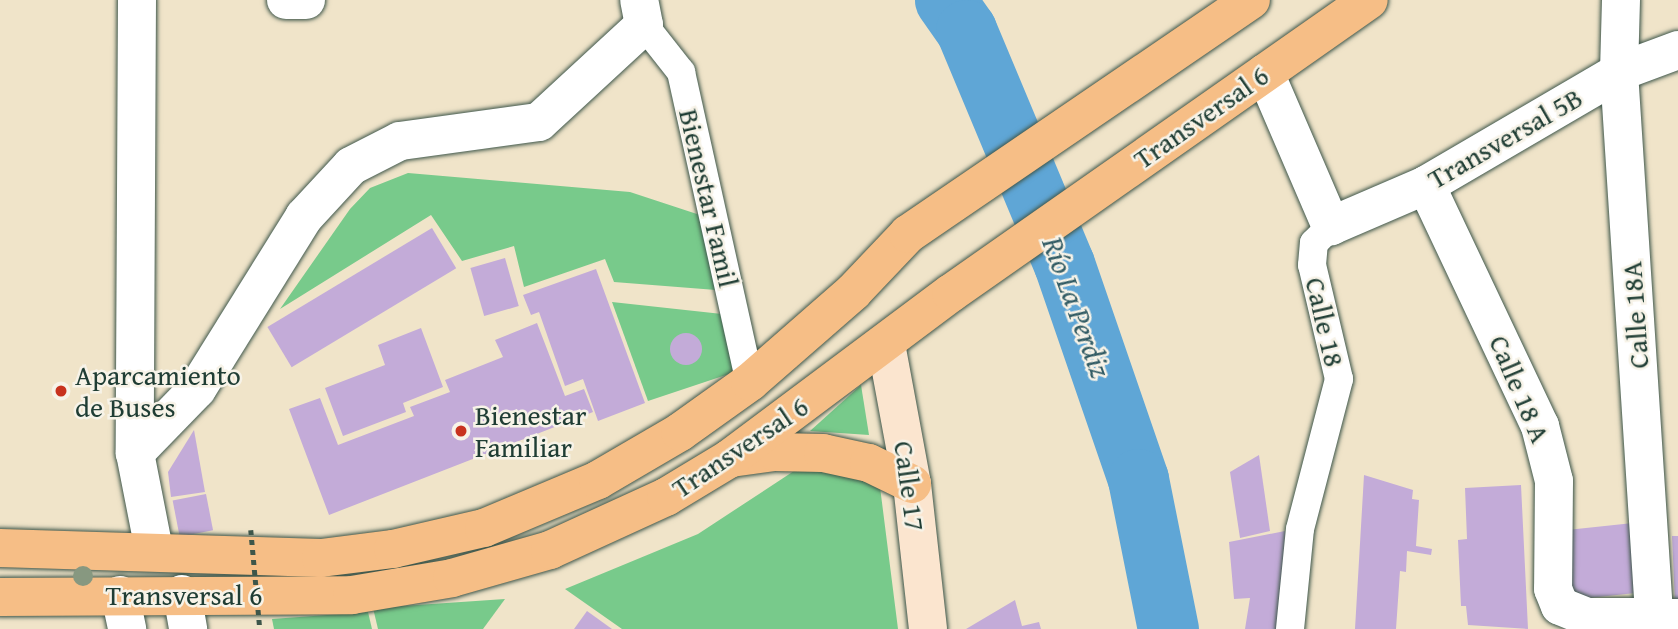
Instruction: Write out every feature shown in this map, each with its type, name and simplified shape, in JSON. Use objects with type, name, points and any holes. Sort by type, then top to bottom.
[{"type":"main road","name":"Transversal 6","points":[[0,548],[154,550],[273,559],[321,558],[393,549],[484,528],[598,480],[680,432],[750,382],[853,292],[908,234],[1186,45],[1216,11],[1251,0]]},
{"type":"main road","name":"Transversal 6","points":[[0,597],[124,612],[185,612],[352,595],[452,579],[550,550],[666,497],[729,458],[886,344],[950,293],[1369,0]]},
{"type":"main road","name":"Calle 17","points":[[886,344],[912,484],[928,629]]},
{"type":"main road","points":[[729,458],[775,452],[823,453],[869,463],[912,484]]},
{"type":"street","points":[[137,0],[135,453],[154,550]]},
{"type":"street","points":[[286,0],[306,0]]},
{"type":"street","name":"Calle 18A","points":[[1621,0],[1619,72],[1663,622]]},
{"type":"street","points":[[135,453],[197,389],[304,217],[351,166],[400,141],[539,122],[641,12]]},
{"type":"street","name":"Bienestar Famil","points":[[641,12],[681,72],[750,382]]},
{"type":"street","name":"Transversal 5B","points":[[1331,226],[1426,185],[1619,72],[1678,50]]},
{"type":"street","points":[[1265,73],[1331,226]]},
{"type":"street","name":"Calle 18 A","points":[[1426,185],[1541,426],[1554,481],[1553,589],[1578,617]]},
{"type":"street","name":"Calle 18","points":[[1290,629],[1300,529],[1339,379],[1312,265],[1314,243],[1331,226]]},
{"type":"street","points":[[1578,617],[1663,622]]},
{"type":"path","points":[[251,530],[260,629]]},
{"type":"green space","points":[[408,173],[630,192],[703,216],[716,290],[614,282],[605,259],[524,287],[514,246],[462,261],[431,215],[280,309],[350,209],[370,188]]},
{"type":"green space","points":[[612,302],[722,314],[735,372],[648,401]]},
{"type":"green space","points":[[861,385],[869,435],[810,431]]},
{"type":"green space","points":[[797,469],[879,479],[898,629],[622,629],[565,589],[698,534]]},
{"type":"green space","points":[[505,599],[483,629],[378,629],[373,608]]},
{"type":"green space","points":[[368,612],[372,629],[274,629],[272,619]]},
{"type":"building","points":[[432,228],[456,268],[292,367],[267,327]]},
{"type":"building","points":[[505,258],[519,306],[484,316],[470,268]]},
{"type":"building","points":[[596,269],[645,403],[598,421],[583,379],[565,386],[539,312],[531,315],[523,295]]},
{"type":"building","name":"Bienestar Familiar","points":[[537,323],[565,396],[584,389],[593,412],[329,515],[289,409],[320,398],[338,445],[414,416],[410,407],[450,392],[445,380],[503,357],[495,340]]},
{"type":"building","points":[[421,328],[443,387],[403,403],[406,412],[343,436],[325,388],[385,365],[378,345]]},
{"type":"building","points":[[686,333],[697,338],[702,349],[697,360],[686,365],[675,360],[670,349],[675,338]]},
{"type":"building","points":[[194,430],[205,492],[171,497],[168,472]]},
{"type":"building","points":[[1259,455],[1270,531],[1240,538],[1230,472]]},
{"type":"building","points":[[1364,475],[1413,490],[1412,499],[1419,500],[1416,546],[1432,549],[1431,555],[1407,551],[1406,572],[1400,571],[1396,629],[1355,629]]},
{"type":"building","points":[[1521,485],[1528,629],[1468,625],[1466,606],[1461,606],[1458,540],[1467,539],[1465,488]]},
{"type":"building","points":[[206,494],[213,530],[180,537],[173,500]]},
{"type":"building","points":[[1633,523],[1640,593],[1570,600],[1562,530]]},
{"type":"building","points":[[1285,531],[1282,629],[1245,629],[1250,598],[1234,599],[1229,542]]},
{"type":"building","points":[[1672,536],[1678,536],[1678,603],[1675,603]]},
{"type":"building","points":[[1015,600],[1022,626],[1039,622],[1041,629],[966,629]]},
{"type":"building","points":[[587,611],[612,629],[574,629]]},
{"type":"waterway","name":"Río La Perdiz","points":[[945,0],[966,30],[1064,264],[1138,479],[1168,629]]},
{"type":"place","name":"Aparcamiento de Buses","points":[[61,391]]},
{"type":"place","name":"Bienestar Familiar","points":[[461,431]]}]
